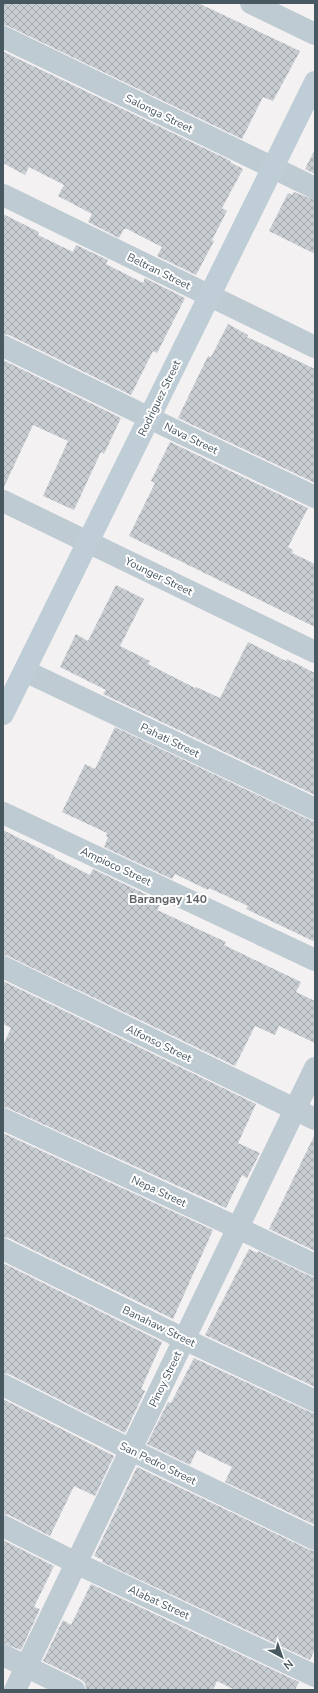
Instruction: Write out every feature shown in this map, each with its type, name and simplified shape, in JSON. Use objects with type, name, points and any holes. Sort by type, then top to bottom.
[{"type":"street","points":[[251,3],[315,34]]},
{"type":"street","name":"Salonga Street","points":[[3,37],[315,188]]},
{"type":"street","name":"Rodriguez Street","points":[[3,714],[315,82]]},
{"type":"street","name":"Beltran Street","points":[[3,195],[315,347]]},
{"type":"street","name":"Nava Street","points":[[3,346],[315,497]]},
{"type":"street","name":"Younger Street","points":[[3,500],[315,652]]},
{"type":"street","name":"Pahati Street","points":[[25,671],[315,809]]},
{"type":"street","name":"Ampioco Street","points":[[3,813],[315,960]]},
{"type":"street","name":"Alfonso Street","points":[[3,967],[315,1119]]},
{"type":"street","name":"Pinoy Street","points":[[15,1690],[315,1068]]},
{"type":"street","name":"Nepa Street","points":[[3,1119],[315,1265]]},
{"type":"street","name":"Banahaw Street","points":[[3,1249],[315,1402]]},
{"type":"street","name":"San Pedro Street","points":[[3,1385],[131,1450],[315,1539]]},
{"type":"street","name":"Alabat Street","points":[[3,1526],[315,1676]]},
{"type":"street","points":[[3,1655],[74,1690]]},
{"type":"building","points":[[3,3],[198,3],[300,51],[273,101],[263,97],[242,139],[8,26],[3,25]]},
{"type":"building","points":[[4,52],[231,161],[230,162],[243,169],[222,208],[227,211],[212,240],[214,241],[196,275],[157,256],[162,247],[127,229],[124,229],[119,238],[88,222],[92,214],[58,196],[64,185],[29,167],[25,175],[3,163]]},
{"type":"building","points":[[315,149],[315,174],[305,169]]},
{"type":"building","points":[[294,192],[315,200],[315,254],[269,231],[288,193],[292,195]]},
{"type":"building","points":[[3,214],[39,232],[38,235],[73,252],[76,245],[108,260],[106,264],[143,283],[145,278],[185,298],[157,353],[153,351],[131,395],[9,335],[3,334]]},
{"type":"building","points":[[228,324],[248,335],[247,337],[315,369],[315,483],[178,418],[208,356],[211,357]]},
{"type":"building","points":[[3,360],[121,418],[104,454],[101,452],[74,510],[43,496],[68,441],[33,425],[3,489]]},
{"type":"building","points":[[170,442],[308,508],[288,547],[293,550],[292,553],[315,564],[315,627],[129,536],[155,483],[151,481]]},
{"type":"building","points":[[116,585],[144,599],[120,646],[150,661],[148,664],[195,688],[196,687],[220,698],[248,642],[286,661],[287,659],[315,673],[315,795],[103,694],[106,690],[60,667],[76,634],[88,641]]},
{"type":"building","points":[[115,727],[310,820],[315,821],[315,942],[246,909],[248,906],[209,888],[208,890],[175,874],[172,879],[104,847],[108,837],[106,836],[107,833],[62,812],[85,764],[95,769]]},
{"type":"building","points":[[3,830],[90,875],[93,869],[162,902],[157,910],[226,942],[224,945],[301,982],[296,992],[315,1001],[315,1043],[279,1026],[275,1035],[255,1026],[235,1066],[8,956],[3,955]]},
{"type":"building","points":[[3,981],[256,1104],[238,1143],[260,1153],[247,1178],[242,1175],[226,1208],[3,1107],[3,1045],[11,1028],[3,1024]]},
{"type":"building","points":[[3,1133],[213,1230],[173,1319],[9,1238],[3,1237]]},
{"type":"building","points":[[315,1134],[315,1251],[269,1229]]},
{"type":"building","points":[[249,1249],[257,1253],[258,1251],[315,1277],[315,1387],[205,1335]]},
{"type":"building","points":[[3,1263],[162,1342],[141,1389],[145,1391],[125,1433],[9,1374],[3,1373]]},
{"type":"building","points":[[194,1358],[315,1413],[315,1525],[225,1482],[232,1467],[197,1450],[190,1465],[147,1444],[168,1402],[171,1403]]},
{"type":"building","points":[[3,1399],[114,1456],[95,1496],[74,1486],[50,1536],[9,1515],[3,1514]]},
{"type":"building","points":[[137,1467],[310,1550],[315,1551],[315,1649],[310,1660],[102,1562],[103,1560],[94,1556]]},
{"type":"building","points":[[3,1540],[54,1566],[34,1607],[40,1609],[21,1650],[3,1643]]},
{"type":"building","points":[[91,1584],[299,1682],[295,1690],[235,1690],[217,1681],[213,1690],[86,1690],[85,1683],[80,1679],[43,1661],[63,1620],[71,1625]]},
{"type":"district","name":"Barangay 140","points":[[168,899]]}]
